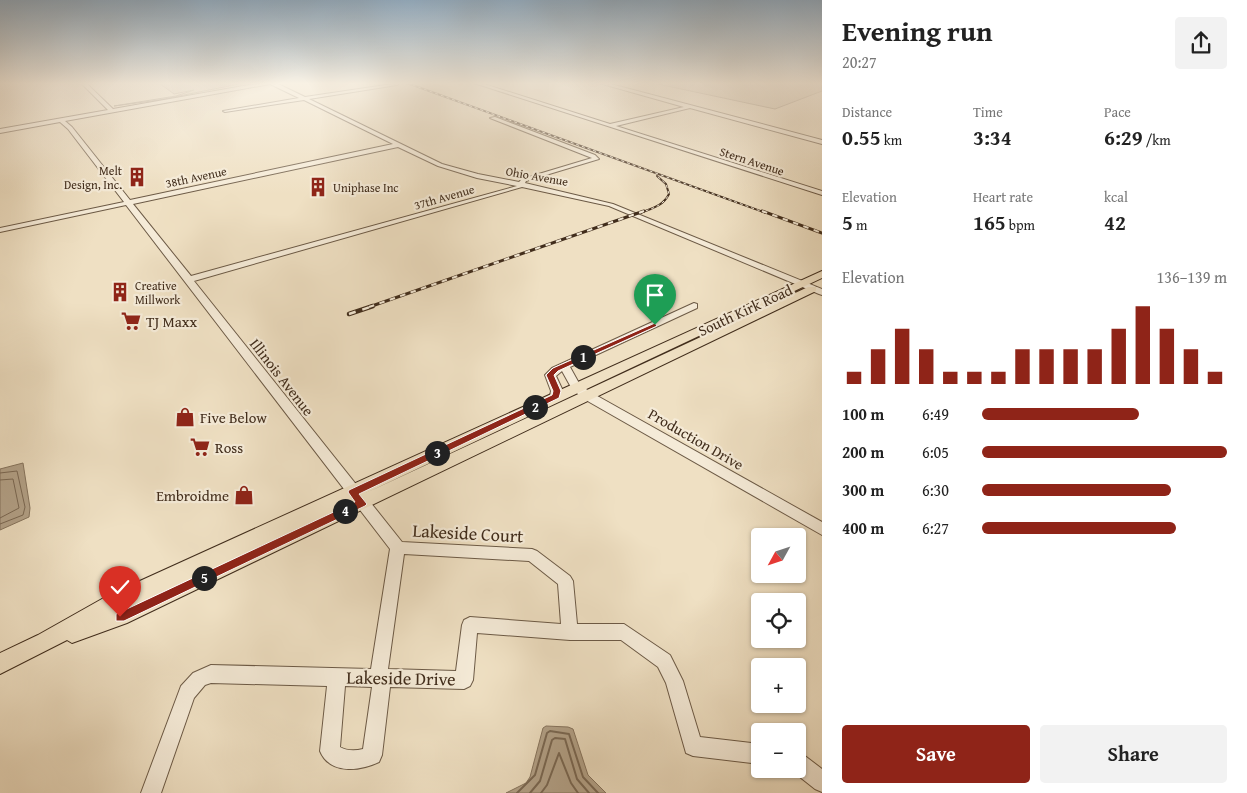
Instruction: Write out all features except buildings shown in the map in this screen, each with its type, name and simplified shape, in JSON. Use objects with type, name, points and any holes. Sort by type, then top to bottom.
[{"type":"main road","name":"South Kirk Road","points":[[0,664],[45,642],[116,602],[357,498],[582,391],[815,287],[822,274]]},
{"type":"main road","name":"South Kirk Road","points":[[357,498],[556,396],[582,391]]},
{"type":"street","points":[[0,131],[61,120]]},
{"type":"street","name":"Illinois Avenue","points":[[61,120],[70,128],[357,498],[398,548]]},
{"type":"street","name":"Ohio Avenue","points":[[346,120],[456,171],[578,196],[623,209],[815,287]]},
{"type":"street","name":"37th Avenue","points":[[187,280],[522,185],[524,180],[596,159],[589,154],[498,120]]},
{"type":"street","name":"Stern Avenue","points":[[591,120],[822,193]]},
{"type":"street","points":[[610,126],[635,120]]},
{"type":"street","points":[[739,120],[822,142]]},
{"type":"street","name":"38th Avenue","points":[[0,230],[398,145]]},
{"type":"street","points":[[556,396],[557,391],[550,375],[564,366],[694,306]]},
{"type":"street","points":[[564,366],[582,391]]},
{"type":"street","name":"Production Drive","points":[[582,391],[822,529]]},
{"type":"street","points":[[337,677],[330,751],[339,759],[362,761],[372,755],[380,678],[398,548]]},
{"type":"street","name":"Lakeside Court","points":[[398,548],[532,555],[565,581],[570,632]]},
{"type":"street","name":"Lakeside Drive","points":[[151,793],[187,692],[199,679],[211,674],[464,680],[470,625],[570,632],[624,632],[664,662],[674,681],[693,746],[751,753]]},
{"type":"street","points":[[806,769],[822,782]]},
{"type":"water","points":[[23,463],[30,508],[29,517],[0,530],[0,469]]},
{"type":"water","points":[[546,726],[573,729],[588,775],[606,793],[506,793],[526,783],[530,777],[543,728]]},
{"type":"railway","points":[[509,120],[766,213]]},
{"type":"railway","points":[[640,213],[661,204],[669,194],[666,184],[657,176]]},
{"type":"railway","points":[[369,307],[644,211]]},
{"type":"railway","points":[[762,211],[822,233]]},
{"type":"railway","points":[[349,314],[373,306]]},
{"type":"place","name":"Melt Design, Inc.","points":[[137,177]]},
{"type":"place","name":"Uniphase Inc","points":[[318,187]]},
{"type":"place","name":"Creative Millwork","points":[[120,292]]},
{"type":"place","name":"TJ Maxx","points":[[131,321]]},
{"type":"place","name":"Five Below","points":[[185,417]]},
{"type":"place","name":"Ross","points":[[200,447]]},
{"type":"place","name":"Embroidme","points":[[244,495]]},
{"type":"route","points":[[120,617],[362,504],[353,492],[556,396],[557,391],[550,375],[556,370],[655,325]]}]
